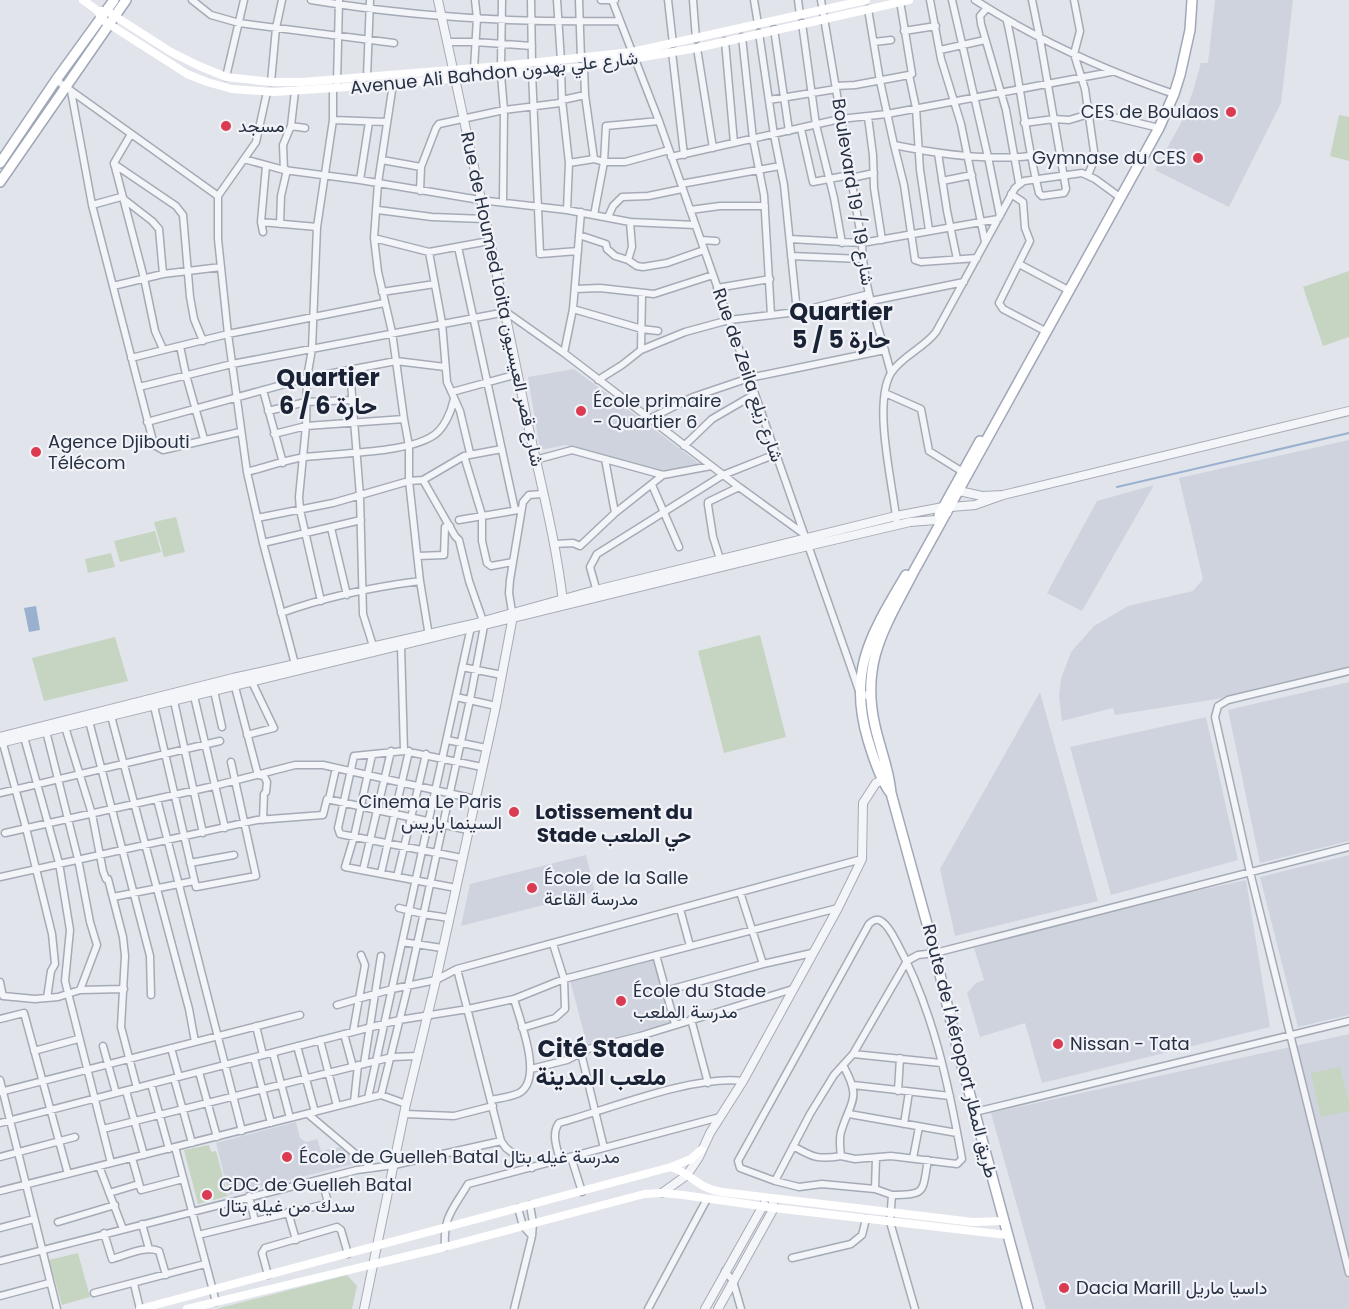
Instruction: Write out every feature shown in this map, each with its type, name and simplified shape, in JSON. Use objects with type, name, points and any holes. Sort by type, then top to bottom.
[{"type":"main road","points":[[82,0],[106,16]]},
{"type":"main road","points":[[0,182],[69,89],[114,0]]},
{"type":"main road","points":[[0,163],[56,80],[106,16],[126,0]]},
{"type":"main road","points":[[1171,93],[1181,49],[1187,0]]},
{"type":"main road","points":[[886,779],[866,734],[861,708],[859,691],[864,657],[879,622],[936,520],[947,509],[949,495],[965,474],[1156,128],[1186,51],[1192,0]]},
{"type":"main road","name":"Avenue Ali Bahdon شارع علي بهدون","points":[[823,9],[903,1]]},
{"type":"main road","name":"Avenue Ali Bahdon شارع علي بهدون","points":[[697,43],[742,37],[758,28],[774,29],[841,3],[867,4]]},
{"type":"main road","name":"Avenue Ali Bahdon شارع علي بهدون","points":[[106,16],[180,56],[226,76],[271,82],[336,85],[393,84],[634,56],[801,19]]},
{"type":"main road","name":"Avenue Ali Bahdon شارع علي بهدون","points":[[106,16],[167,62],[197,78],[223,87],[267,92],[295,91],[336,85],[367,77],[455,75],[474,69],[501,71]]},
{"type":"main road","points":[[886,779],[869,697],[871,672],[885,630],[947,509],[960,491],[965,474]]},
{"type":"main road","name":"Route de l'Aéroport طريق المطار","points":[[886,779],[935,953],[1028,1309]]},
{"type":"main road","points":[[140,1309],[671,1167],[691,1159],[701,1150]]},
{"type":"main road","points":[[671,1167],[680,1170],[710,1190],[974,1222],[1004,1221]]},
{"type":"main road","points":[[188,1309],[644,1194],[662,1193],[774,1209],[1007,1235]]},
{"type":"main road","points":[[305,1266],[309,1279]]},
{"type":"street","points":[[192,0],[211,15],[239,23],[394,43]]},
{"type":"street","points":[[226,76],[244,0]]},
{"type":"street","points":[[271,82],[276,28],[282,0]]},
{"type":"street","points":[[311,0],[442,17],[619,21]]},
{"type":"street","points":[[367,77],[370,0]]},
{"type":"street","name":"Rue de Houmed Loita شارع قصر العيسيون","points":[[438,0],[506,312],[554,544],[563,603]]},
{"type":"street","points":[[474,69],[477,18],[475,0]]},
{"type":"street","points":[[502,0],[503,201]]},
{"type":"street","points":[[531,0],[540,254],[578,251]]},
{"type":"street","points":[[557,0],[562,100],[569,163],[567,210]]},
{"type":"street","points":[[579,0],[585,95],[594,159]]},
{"type":"street","points":[[601,0],[613,0]]},
{"type":"street","name":"Rue de Zeila شارع زيلع","points":[[613,0],[682,186],[859,691]]},
{"type":"street","points":[[668,0],[684,155]]},
{"type":"street","points":[[693,0],[713,148]]},
{"type":"street","points":[[754,0],[780,166],[797,312]]},
{"type":"street","points":[[798,0],[816,125],[830,179],[842,243]]},
{"type":"street","points":[[930,0],[940,50],[968,155],[985,242]]},
{"type":"street","points":[[952,0],[988,157],[999,217]]},
{"type":"street","points":[[975,0],[1040,39],[1110,72],[1171,93]]},
{"type":"street","points":[[1007,21],[1035,179],[1041,196],[1064,193],[1066,189],[1032,0]]},
{"type":"street","points":[[1074,0],[1080,31],[1074,54],[1082,78],[1095,158],[1088,175]]},
{"type":"street","points":[[769,100],[912,74],[904,31],[903,1]]},
{"type":"street","points":[[321,601],[300,510],[307,378],[312,349],[317,227],[333,120],[339,2]]},
{"type":"street","points":[[867,4],[880,81],[904,185],[914,258],[917,262],[977,258]]},
{"type":"street","points":[[987,8],[980,16],[985,40],[1002,91],[1019,183]]},
{"type":"street","name":"Boulevard 19 / شارع 19","points":[[823,9],[862,243],[862,259],[891,373]]},
{"type":"street","points":[[904,31],[936,26]]},
{"type":"street","points":[[774,29],[789,131]]},
{"type":"street","points":[[742,37],[753,140],[760,168],[765,206],[771,315]]},
{"type":"street","points":[[874,42],[891,40]]},
{"type":"street","points":[[940,50],[985,40]]},
{"type":"street","points":[[725,41],[734,143]]},
{"type":"street","points":[[447,42],[532,46]]},
{"type":"street","points":[[569,163],[594,159],[604,162],[626,162],[670,153],[684,155],[840,120],[887,114],[1110,72]]},
{"type":"street","points":[[909,75],[916,108],[929,230]]},
{"type":"street","points":[[56,80],[218,196]]},
{"type":"street","points":[[393,84],[378,183],[378,210],[374,238],[376,262],[392,332],[410,446],[409,482],[429,637]]},
{"type":"street","points":[[69,89],[92,205],[154,445],[160,449],[240,432]]},
{"type":"street","points":[[280,224],[285,170],[283,145],[291,126],[295,91]]},
{"type":"street","points":[[267,92],[256,142],[218,196],[218,239],[240,432],[247,472],[296,668]]},
{"type":"street","points":[[420,191],[421,167],[439,124],[504,110],[560,103],[562,100],[585,95]]},
{"type":"street","points":[[1024,123],[1054,119],[1069,120],[1089,114],[1111,116],[1156,128]]},
{"type":"street","points":[[868,117],[875,201],[882,240]]},
{"type":"street","points":[[333,120],[387,122]]},
{"type":"street","points":[[360,180],[369,122]]},
{"type":"street","points":[[594,215],[604,162],[606,126],[659,122]]},
{"type":"street","points":[[291,126],[305,128]]},
{"type":"street","points":[[801,129],[813,182],[874,173]]},
{"type":"street","points":[[131,134],[114,163],[121,197],[144,278],[155,331],[163,349]]},
{"type":"street","points":[[894,146],[938,153],[988,157],[1030,156]]},
{"type":"street","points":[[938,153],[957,259]]},
{"type":"street","points":[[244,159],[285,170],[480,200],[567,210],[630,222],[695,225]]},
{"type":"street","points":[[382,160],[421,167]]},
{"type":"street","points":[[114,163],[181,210],[190,297],[194,319],[203,341]]},
{"type":"street","points":[[263,232],[261,222],[266,166]]},
{"type":"street","points":[[608,217],[613,206],[622,197],[648,196],[760,168],[780,166]]},
{"type":"street","points":[[897,525],[886,452],[884,409],[885,393],[891,373],[929,341],[964,282],[1011,194],[1019,183],[1082,173],[1119,196]]},
{"type":"street","points":[[942,181],[972,175]]},
{"type":"street","points":[[1011,194],[1023,202],[1025,228],[1030,244],[1000,298],[999,306],[1044,331]]},
{"type":"street","points":[[92,205],[121,197]]},
{"type":"street","points":[[121,197],[159,229],[163,274]]},
{"type":"street","points":[[690,210],[720,206],[765,206]]},
{"type":"street","points":[[378,210],[432,217],[484,219]]},
{"type":"street","points":[[564,353],[573,309],[580,212]]},
{"type":"street","points":[[790,240],[862,243],[999,217]]},
{"type":"street","points":[[261,222],[317,227]]},
{"type":"street","points":[[628,260],[632,247],[630,222]]},
{"type":"street","points":[[579,235],[606,244],[612,254],[637,266],[657,265],[704,250]]},
{"type":"street","points":[[374,238],[429,252],[489,241]]},
{"type":"street","points":[[701,240],[716,241]]},
{"type":"street","points":[[364,1309],[406,1104],[428,1016],[496,706],[513,616],[509,593],[518,509],[486,382],[458,248]]},
{"type":"street","points":[[429,252],[442,322],[447,382],[460,411],[467,454],[482,515],[482,541],[488,565],[513,562]]},
{"type":"street","points":[[791,256],[862,259]]},
{"type":"street","points":[[1019,264],[1067,290]]},
{"type":"street","points":[[113,286],[163,274],[221,267]]},
{"type":"street","points":[[575,289],[604,289],[654,294],[713,275]]},
{"type":"street","points":[[717,288],[770,279]]},
{"type":"street","points":[[598,380],[641,350],[685,332],[729,320],[797,312],[870,297],[964,282]]},
{"type":"street","points":[[382,292],[435,284]]},
{"type":"street","points":[[641,350],[642,294]]},
{"type":"street","points":[[131,358],[228,334],[384,303]]},
{"type":"street","points":[[573,309],[642,329],[658,331]]},
{"type":"street","points":[[139,387],[232,364],[442,322],[506,312],[564,353],[806,539]]},
{"type":"street","points":[[180,346],[204,439]]},
{"type":"street","points":[[649,419],[693,398],[749,378],[885,350]]},
{"type":"street","points":[[147,422],[307,378],[350,370],[396,362],[445,367]]},
{"type":"street","points":[[350,370],[360,496],[363,614],[374,649]]},
{"type":"street","points":[[453,395],[486,382],[518,374]]},
{"type":"street","points":[[263,390],[283,463]]},
{"type":"street","points":[[885,393],[921,409],[929,451],[965,474]]},
{"type":"street","points":[[684,446],[712,419],[755,394]]},
{"type":"street","points":[[247,472],[302,458],[410,446],[433,436],[441,429],[449,416],[453,395]]},
{"type":"street","points":[[268,411],[306,402],[353,400]]},
{"type":"street","points":[[703,568],[720,559],[896,516],[975,505],[1003,495],[1349,411]]},
{"type":"street","points":[[274,434],[306,426],[404,419]]},
{"type":"street","points":[[257,518],[423,480],[467,454],[502,449]]},
{"type":"street","points":[[535,459],[572,450],[663,475],[711,466]]},
{"type":"street","points":[[598,594],[590,567],[597,554],[723,474],[776,454]]},
{"type":"street","points":[[605,459],[615,513]]},
{"type":"street","points":[[554,544],[580,546],[615,513],[663,475]]},
{"type":"street","points":[[381,1095],[408,986],[470,700],[484,624],[469,581],[459,540],[423,480]]},
{"type":"street","points":[[652,485],[679,547]]},
{"type":"street","points":[[720,559],[713,537],[708,502],[739,487]]},
{"type":"street","points":[[949,495],[960,491],[972,495],[1003,495]]},
{"type":"street","points":[[518,509],[525,497],[542,494]]},
{"type":"street","points":[[459,520],[518,509]]},
{"type":"street","points":[[263,543],[361,520]]},
{"type":"street","points":[[1,739],[484,624],[806,539],[936,520]]},
{"type":"street","points":[[418,556],[444,555],[445,527],[450,526]]},
{"type":"street","points":[[332,528],[346,595]]},
{"type":"street","points":[[281,613],[388,585],[420,581]]},
{"type":"street","points":[[368,1098],[471,627]]},
{"type":"street","points":[[374,649],[401,646],[429,637]]},
{"type":"street","points":[[381,873],[407,751],[401,646]]},
{"type":"street","points":[[462,667],[502,675]]},
{"type":"street","points":[[1,739],[46,732],[214,691],[234,682],[252,682],[296,668]]},
{"type":"street","points":[[1349,671],[1228,700],[1218,705],[1215,717],[1250,872],[1349,1273]]},
{"type":"street","points":[[234,682],[258,775]]},
{"type":"street","points":[[247,735],[274,728],[252,682]]},
{"type":"street","points":[[214,691],[222,727]]},
{"type":"street","points":[[859,691],[869,697]]},
{"type":"street","points":[[194,696],[225,828]]},
{"type":"street","points":[[456,697],[496,706]]},
{"type":"street","points":[[174,701],[203,833]]},
{"type":"street","points":[[154,705],[196,887],[256,876],[231,762]]},
{"type":"street","points":[[111,716],[189,1009],[195,1042]]},
{"type":"street","points":[[89,721],[150,956],[151,995]]},
{"type":"street","points":[[65,727],[92,814],[100,854],[123,937],[125,956],[121,1027],[137,1088]]},
{"type":"street","points":[[46,732],[69,819],[90,922],[97,945],[80,990]]},
{"type":"street","points":[[24,737],[59,863],[69,930],[65,981],[111,1163]]},
{"type":"street","points":[[1,739],[16,789],[52,934],[55,964],[51,971],[47,998]]},
{"type":"street","points":[[447,740],[486,748]]},
{"type":"street","points":[[0,793],[220,741]]},
{"type":"street","points":[[363,870],[391,751]]},
{"type":"street","points":[[462,858],[339,833],[338,828],[350,771],[354,756],[391,751],[426,754],[482,766]]},
{"type":"street","points":[[397,877],[426,754]]},
{"type":"street","points":[[372,755],[345,867],[456,888]]},
{"type":"street","points":[[4,833],[134,805],[295,765],[323,765],[475,799]]},
{"type":"street","points":[[0,876],[244,823],[323,815],[336,768]]},
{"type":"street","points":[[258,775],[264,776],[267,782],[263,820]]},
{"type":"street","points":[[662,1193],[687,1175],[699,1157],[838,908],[862,859],[863,803],[872,789],[886,779]]},
{"type":"street","points":[[157,799],[242,1131]]},
{"type":"street","points":[[329,799],[468,830]]},
{"type":"street","points":[[775,1181],[834,1075],[853,1054],[907,961],[918,954],[935,953],[1349,847]]},
{"type":"street","points":[[190,863],[234,855]]},
{"type":"street","points":[[337,1005],[392,989],[436,980],[457,969],[862,859]]},
{"type":"street","points":[[113,897],[194,881]]},
{"type":"street","points":[[740,892],[763,964]]},
{"type":"street","points":[[399,908],[449,918]]},
{"type":"street","points":[[0,1124],[399,1020],[468,1010],[514,999],[564,979],[753,932],[838,908]]},
{"type":"street","points":[[680,909],[690,946]]},
{"type":"street","points":[[793,1146],[813,1157],[824,1159],[840,1156],[855,1159],[891,1156],[960,1163],[962,1159],[950,1096],[931,1023],[907,961],[882,921],[876,920],[869,924],[738,1161],[740,1168],[799,1187],[822,1184],[875,1189],[892,1195],[914,1195],[923,1188],[928,1160]]},
{"type":"street","points":[[402,942],[442,948]]},
{"type":"street","points":[[522,1028],[561,1014],[565,1009],[564,979],[553,944]]},
{"type":"street","points":[[666,991],[812,953]]},
{"type":"street","points":[[353,1032],[365,965],[361,955]]},
{"type":"street","points":[[656,955],[675,1024]]},
{"type":"street","points":[[354,1102],[358,1065],[368,1028],[381,956]]},
{"type":"street","points":[[457,969],[501,1141],[506,1148],[532,1168]]},
{"type":"street","points":[[0,982],[3,996],[25,999],[47,998],[80,990],[124,989]]},
{"type":"street","points":[[531,1069],[567,1060],[588,1048],[793,989]]},
{"type":"street","points":[[405,1114],[454,1116],[519,1093],[526,1087],[531,1069],[514,999]]},
{"type":"street","points":[[0,1018],[24,1012],[68,1174]]},
{"type":"street","points":[[1,1091],[300,1015]]},
{"type":"street","points":[[691,1019],[708,1083]]},
{"type":"street","points":[[975,1112],[1349,1021]]},
{"type":"street","points":[[256,1026],[263,1055]]},
{"type":"street","points":[[344,1034],[358,1065]]},
{"type":"street","points":[[34,1051],[78,1039]]},
{"type":"street","points":[[320,1040],[337,1106]]},
{"type":"street","points":[[103,1046],[116,1094]]},
{"type":"street","points":[[297,1046],[307,1078],[312,1113],[372,1168]]},
{"type":"street","points":[[171,1048],[192,1143]]},
{"type":"street","points":[[273,1053],[290,1118]]},
{"type":"street","points":[[581,1053],[604,1148]]},
{"type":"street","points":[[853,1054],[941,1063]]},
{"type":"street","points":[[103,1129],[392,1057],[418,1056]]},
{"type":"street","points":[[254,1058],[271,1123]]},
{"type":"street","points":[[898,1091],[900,1058]]},
{"type":"street","points":[[840,1156],[840,1134],[855,1094],[843,1065]]},
{"type":"street","points":[[199,1072],[217,1137]]},
{"type":"street","points":[[0,1080],[57,1309]]},
{"type":"street","points":[[560,1160],[556,1144],[556,1127],[559,1124],[623,1103],[689,1086],[727,1080],[743,1081]]},
{"type":"street","points":[[151,1084],[159,1115],[183,1179],[216,1302]]},
{"type":"street","points":[[853,1085],[950,1096]]},
{"type":"street","points":[[126,1091],[144,1155]]},
{"type":"street","points":[[904,1124],[909,1092]]},
{"type":"street","points":[[0,1191],[381,1095],[406,1104]]},
{"type":"street","points":[[849,1114],[957,1133]]},
{"type":"street","points":[[445,1246],[444,1229],[454,1205],[468,1184],[720,1117]]},
{"type":"street","points":[[913,1158],[919,1127]]},
{"type":"street","points":[[0,1156],[75,1137]]},
{"type":"street","points":[[0,1261],[249,1196],[501,1141]]},
{"type":"street","points":[[571,1157],[582,1192]]},
{"type":"street","points":[[132,1158],[141,1190],[183,1179]]},
{"type":"street","points":[[875,1189],[876,1158]]},
{"type":"street","points":[[99,1166],[123,1229]]},
{"type":"street","points":[[198,1235],[326,1204],[322,1179]]},
{"type":"street","points":[[109,1193],[139,1184]]},
{"type":"street","points":[[892,1195],[890,1222],[915,1309]]},
{"type":"street","points":[[249,1196],[255,1221]]},
{"type":"street","points":[[705,1309],[762,1206],[772,1197]]},
{"type":"street","points":[[718,1309],[774,1209],[772,1197]]},
{"type":"street","points":[[648,1309],[707,1199]]},
{"type":"street","points":[[58,1222],[115,1205]]},
{"type":"street","points":[[513,1309],[532,1236],[534,1223],[530,1205]]},
{"type":"street","points":[[518,1208],[523,1226],[532,1236]]},
{"type":"street","points":[[288,1212],[296,1240]]},
{"type":"street","points":[[0,1228],[34,1219]]},
{"type":"street","points":[[792,1258],[851,1244],[862,1235],[866,1219]]},
{"type":"street","points":[[142,1224],[149,1249]]},
{"type":"street","points":[[268,1275],[262,1253],[265,1248],[340,1228],[348,1254]]},
{"type":"street","points":[[104,1233],[112,1259],[149,1249],[159,1251],[166,1275]]},
{"type":"street","points":[[94,1293],[205,1264]]},
{"type":"street","points":[[725,1271],[734,1281],[741,1309]]},
{"type":"street","points":[[0,1296],[50,1283]]},
{"type":"street","points":[[134,1284],[140,1309]]},
{"type":"shaded area","name":"CES de Boulaos","points":[[1215,0],[1293,0],[1281,103],[1229,207],[1155,170],[1182,121],[1201,63],[1208,63]]},
{"type":"shaded area","name":"École primaire - Quartier 6","points":[[574,369],[700,464],[666,472],[566,445],[540,450],[528,377]]},
{"type":"shaded area","points":[[1349,440],[1349,667],[1217,699],[1115,715],[1113,708],[1062,721],[1059,696],[1061,679],[1071,652],[1094,626],[1128,606],[1193,591],[1203,579],[1179,478]]},
{"type":"shaded area","points":[[1154,485],[1082,611],[1047,593],[1097,501]]},
{"type":"shaded area","points":[[1349,682],[1349,841],[1260,863],[1228,710]]},
{"type":"shaded area","points":[[1040,692],[1098,901],[955,936],[940,869]]},
{"type":"shaded area","points":[[1206,717],[1238,860],[1111,895],[1070,747]]},
{"type":"shaded area","name":"École de la Salle مدرسة القاعة","points":[[586,855],[595,892],[461,926],[470,884]]},
{"type":"shaded area","points":[[1349,855],[1349,1015],[1298,1027],[1260,877]]},
{"type":"shaded area","points":[[1246,880],[1270,1027],[1042,1083],[1025,1023],[980,1037],[967,993],[976,983],[984,980],[974,948],[1110,910]]},
{"type":"shaded area","name":"École du Stade مدرسة الملعب","points":[[655,958],[673,1022],[587,1045],[570,980]]},
{"type":"shaded area","points":[[1349,1034],[1349,1309],[1046,1309],[991,1113]]},
{"type":"shaded area","name":"École de Guelleh Batal مدرسة غيله بتال","points":[[296,1122],[300,1138],[306,1142],[317,1139],[321,1151],[345,1146],[361,1162],[229,1195],[216,1143]]},
{"type":"green space","points":[[1339,115],[1349,117],[1349,161],[1330,156]]},
{"type":"green space","points":[[1349,271],[1349,337],[1323,346],[1303,287]]},
{"type":"green space","points":[[176,517],[185,552],[164,557],[154,522]]},
{"type":"green space","points":[[155,531],[161,552],[120,562],[114,541]]},
{"type":"green space","points":[[111,553],[115,567],[88,573],[85,559]]},
{"type":"green space","points":[[760,635],[786,737],[724,753],[698,651]]},
{"type":"green space","points":[[115,637],[128,681],[44,701],[32,658]]},
{"type":"green space","points":[[1340,1067],[1349,1111],[1321,1117],[1311,1073]]},
{"type":"green space","points":[[209,1145],[211,1152],[216,1151],[228,1196],[198,1204],[184,1150]]},
{"type":"green space","points":[[78,1253],[90,1297],[62,1305],[49,1260]]},
{"type":"green space","points":[[347,1275],[357,1286],[352,1309],[216,1309]]},
{"type":"water","points":[[36,606],[40,630],[29,632],[24,608]]},
{"type":"waterway","points":[[1117,487],[1349,433]]},
{"type":"place","name":"CES de Boulaos","points":[[1231,112]]},
{"type":"place","name":"مسجد","points":[[226,126]]},
{"type":"place","name":"Gymnase du CES","points":[[1198,158]]},
{"type":"place","name":"École primaire - Quartier 6","points":[[581,411]]},
{"type":"place","name":"Agence Djibouti Télécom","points":[[36,452]]},
{"type":"place","name":"Cinema Le Paris السينما باريس","points":[[514,812]]},
{"type":"place","name":"École de la Salle مدرسة القاعة","points":[[532,888]]},
{"type":"place","name":"École du Stade مدرسة الملعب","points":[[621,1001]]},
{"type":"place","name":"Nissan - Tata","points":[[1058,1044]]},
{"type":"place","name":"École de Guelleh Batal مدرسة غيله بتال","points":[[287,1157]]},
{"type":"place","name":"CDC de Guelleh Batal سدك من غيله بتال","points":[[207,1195]]},
{"type":"place","name":"Dacia Marill داسيا ماريل","points":[[1064,1288]]},
{"type":"district","name":"Quartier 5 / حارة 5","points":[[841,326]]},
{"type":"district","name":"Quartier 6 / حارة 6","points":[[328,392]]},
{"type":"district","name":"Lotissement du Stade حي الملعب","points":[[614,824]]},
{"type":"district","name":"Cité Stade ملعب المدينة","points":[[601,1063]]}]
